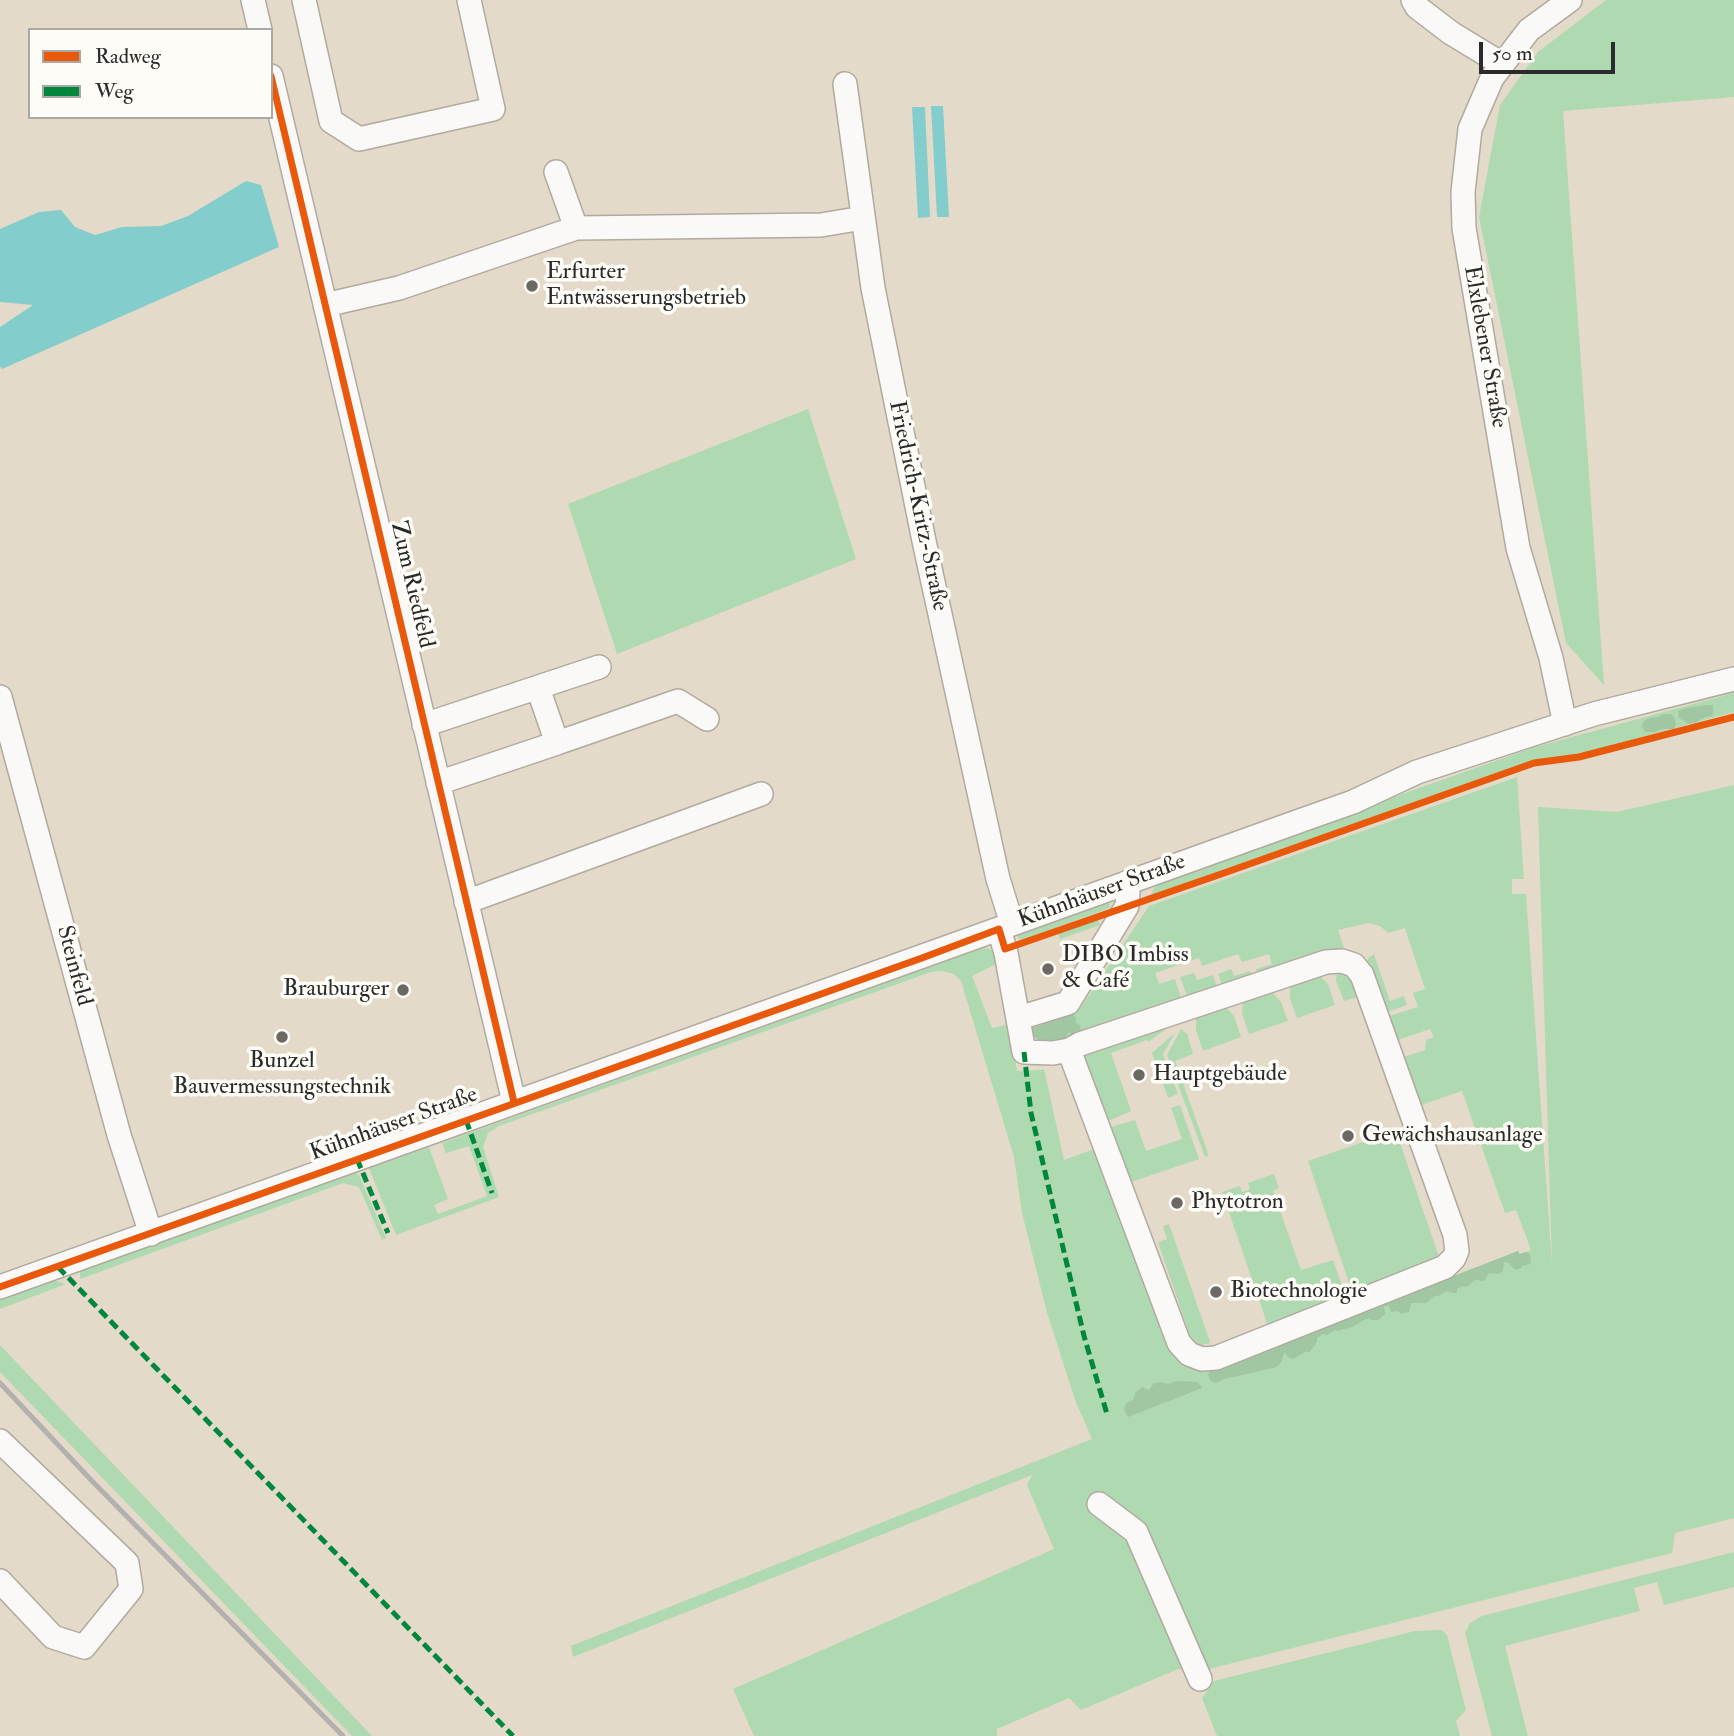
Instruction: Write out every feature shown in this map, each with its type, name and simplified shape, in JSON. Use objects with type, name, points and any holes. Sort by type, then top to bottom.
[{"type":"street","points":[[304,0],[331,121],[359,139],[493,110],[469,0]]},
{"type":"street","points":[[1413,0],[1417,7],[1451,33],[1502,64]]},
{"type":"street","name":"Elxlebener Straße","points":[[1565,724],[1551,658],[1518,548],[1464,228],[1464,192],[1470,130],[1492,78],[1529,30],[1570,0]]},
{"type":"street","name":"Zum Riedfeld","points":[[273,84],[514,1102]]},
{"type":"street","name":"Friedrich-Kritz-Straße","points":[[845,84],[873,288],[924,541],[998,879],[1006,953],[1024,1052],[1053,1053],[1069,1050]]},
{"type":"street","points":[[556,172],[576,228]]},
{"type":"street","points":[[325,304],[399,288],[576,228],[821,225],[863,218]]},
{"type":"street","points":[[424,725],[599,667]]},
{"type":"street","name":"Kühnhäuser Straße","points":[[0,1287],[1353,802],[1417,772],[1594,715],[1734,679]]},
{"type":"street","points":[[538,688],[557,743]]},
{"type":"street","name":"Steinfeld","points":[[0,697],[119,1135],[151,1234]]},
{"type":"street","points":[[438,783],[678,701],[707,719]]},
{"type":"street","points":[[466,902],[761,794]]},
{"type":"street","points":[[1018,1018],[1068,1003],[1127,906],[1126,883]]},
{"type":"street","points":[[1326,962],[1348,962],[1359,970],[1367,988],[1455,1236],[1457,1251],[1454,1258],[1445,1267],[1216,1358],[1202,1359],[1189,1354],[1179,1343],[1069,1050],[1080,1044],[1326,962]]},
{"type":"street","points":[[0,1441],[127,1563],[131,1589],[84,1647],[53,1637],[0,1581]]},
{"type":"street","points":[[1099,1504],[1136,1532],[1200,1679]]},
{"type":"green space","points":[[1606,0],[1734,0],[1734,97],[1563,111],[1604,685],[1566,643],[1479,217],[1500,105],[1538,52]]},
{"type":"green space","points":[[808,409],[856,559],[617,654],[568,504]]},
{"type":"green space","points":[[1734,693],[1734,712],[1580,754],[1525,763],[1151,895],[1157,881],[1535,747]]},
{"type":"green space","points":[[1713,705],[1713,715],[1698,722],[1689,724],[1679,718],[1678,711]]},
{"type":"green space","points":[[1664,714],[1674,717],[1674,729],[1645,732],[1643,722]]},
{"type":"green space","points":[[1517,777],[1524,879],[1512,879],[1512,894],[1526,894],[1552,1265],[1538,807],[1617,812],[1734,785],[1734,1518],[1675,1533],[1672,1553],[1205,1670],[1178,1669],[1081,1710],[1069,1698],[997,1729],[997,1736],[754,1736],[733,1689],[1054,1549],[1027,1485],[1032,1475],[573,1657],[571,1646],[1092,1439],[1075,1400],[1046,1309],[1022,1213],[1014,1157],[961,981],[954,974],[931,972],[499,1126],[488,1133],[483,1147],[499,1197],[396,1235],[369,1168],[429,1147],[448,1199],[434,1205],[438,1214],[487,1196],[469,1146],[446,1153],[442,1143],[987,948],[992,950],[998,963],[972,976],[992,1028],[1010,1024],[1017,1071],[1044,1069],[1064,1160],[1097,1148],[1171,1348],[1219,1367],[1518,1251],[1520,1254],[1531,1250],[1516,1210],[1505,1213],[1462,1091],[1418,1106],[1401,1058],[1425,1050],[1426,1040],[1434,1037],[1430,1029],[1395,1041],[1386,1017],[1418,1007],[1413,993],[1425,989],[1405,928],[1388,933],[1380,926],[1369,923],[1338,930],[1344,948],[1258,976],[1256,969],[1272,964],[1269,954],[1242,962],[1238,954],[1202,966],[1199,958],[1155,973],[1159,984],[1175,979],[1182,1001],[1050,1044],[1043,1024],[1077,1013],[1149,906]]},
{"type":"green space","points":[[1104,901],[1110,904],[1110,908],[1021,940],[1018,938],[1018,933]]},
{"type":"green space","points":[[1098,919],[1100,925],[1060,939],[1058,934]]},
{"type":"green space","points":[[1374,954],[1390,1001],[1404,996],[1407,1005],[1384,1013],[1367,963],[1368,958]]},
{"type":"green space","points":[[1231,969],[1234,976],[1250,971],[1253,978],[1223,988],[1218,974]]},
{"type":"green space","points":[[1337,969],[1347,971],[1361,996],[1344,1001],[1336,981]]},
{"type":"green space","points":[[1194,973],[1197,980],[1213,975],[1218,990],[1188,999],[1180,977]]},
{"type":"green space","points":[[1318,974],[1328,984],[1335,1005],[1297,1018],[1290,999],[1290,983]]},
{"type":"green space","points":[[1270,990],[1281,1002],[1288,1021],[1249,1034],[1242,1013],[1243,999]]},
{"type":"green space","points":[[1224,1005],[1234,1016],[1241,1037],[1203,1051],[1196,1030],[1196,1015]]},
{"type":"green space","points":[[1073,1014],[1076,1023],[1080,1025],[1081,1034],[1073,1037],[1070,1032],[1065,1040],[1047,1046],[1030,1034],[1029,1029]]},
{"type":"green space","points":[[1165,1023],[1169,1027],[1148,1042],[1147,1040],[1111,1053],[1131,1111],[1105,1120],[1082,1053]]},
{"type":"green space","points":[[1181,1029],[1187,1034],[1193,1054],[1175,1061],[1208,1153],[1205,1157],[1167,1055]]},
{"type":"green space","points":[[1175,1033],[1163,1054],[1178,1094],[1168,1098],[1152,1053]]},
{"type":"green space","points":[[1180,1105],[1199,1159],[1128,1183],[1109,1131],[1111,1127],[1135,1120],[1146,1151],[1182,1139],[1171,1108]]},
{"type":"green space","points":[[1396,1131],[1440,1260],[1353,1295],[1308,1161]]},
{"type":"green space","points":[[348,1173],[359,1175],[386,1238],[382,1240],[359,1187],[343,1183],[80,1279],[80,1271]]},
{"type":"green space","points":[[1274,1174],[1279,1188],[1273,1191],[1301,1270],[1333,1260],[1346,1297],[1269,1329],[1222,1192],[1240,1186],[1242,1192],[1250,1189],[1248,1183]]},
{"type":"green space","points":[[1169,1224],[1210,1343],[1201,1345],[1190,1336],[1158,1242],[1167,1239],[1163,1226]]},
{"type":"green space","points":[[1518,1251],[1519,1254],[1530,1254],[1531,1264],[1515,1270],[1509,1263],[1504,1262],[1503,1271],[1499,1274],[1489,1273],[1484,1281],[1475,1280],[1467,1287],[1457,1289],[1457,1293],[1447,1291],[1434,1296],[1426,1303],[1411,1303],[1409,1312],[1391,1312],[1389,1306],[1384,1306],[1385,1314],[1378,1320],[1368,1318],[1352,1327],[1323,1334],[1317,1338],[1310,1352],[1293,1359],[1284,1352],[1277,1367],[1216,1383],[1211,1381],[1208,1375],[1211,1368],[1225,1364],[1227,1366]]},
{"type":"green space","points":[[53,1280],[66,1284],[0,1309],[0,1298]]},
{"type":"green space","points":[[0,1345],[372,1736],[352,1736],[0,1372]]},
{"type":"green space","points":[[1176,1381],[1198,1382],[1202,1388],[1128,1417],[1124,1410],[1126,1403],[1133,1400],[1135,1393],[1142,1387],[1149,1390],[1154,1383],[1168,1384]]},
{"type":"green space","points":[[1734,1552],[1734,1587],[1664,1605],[1657,1582],[1634,1588],[1640,1611],[1505,1646],[1528,1736],[1492,1736],[1465,1633],[1470,1623],[1482,1616]]},
{"type":"green space","points":[[1442,1630],[1447,1635],[1466,1710],[1456,1721],[1460,1736],[1217,1736],[1202,1698],[1214,1681],[1415,1631]]},
{"type":"water","points":[[931,106],[943,106],[949,217],[937,217]]},
{"type":"water","points":[[912,107],[925,107],[930,217],[918,218]]},
{"type":"water","points":[[246,181],[261,185],[279,247],[2,369],[0,327],[33,305],[0,302],[0,229],[39,212],[61,210],[75,227],[95,235],[122,227],[161,226],[188,216]]},
{"type":"railway","points":[[0,1383],[92,1481],[343,1736]]},
{"type":"marked path","points":[[1024,1052],[1031,1113],[1084,1336],[1107,1414]]},
{"type":"marked path","points":[[466,1120],[492,1193]]},
{"type":"marked path","points":[[357,1159],[388,1233]]},
{"type":"marked path","points":[[58,1267],[513,1736]]},
{"type":"cycle path","points":[[273,84],[514,1102]]},
{"type":"cycle path","points":[[0,1287],[999,929],[1005,949],[1534,763],[1579,757],[1734,717]]},
{"type":"place","name":"Erfurter Entwässerungsbetrieb","points":[[532,286]]},
{"type":"place","name":"DIBO Imbiss & Café","points":[[1048,969]]},
{"type":"place","name":"Brauburger","points":[[403,990]]},
{"type":"place","name":"Bunzel Bauvermessungstechnik","points":[[282,1037]]},
{"type":"place","name":"Hauptgebäude","points":[[1139,1075]]},
{"type":"place","name":"Gewächshausanlage","points":[[1348,1136]]},
{"type":"place","name":"Phytotron","points":[[1177,1203]]},
{"type":"place","name":"Biotechnologie","points":[[1216,1292]]}]
